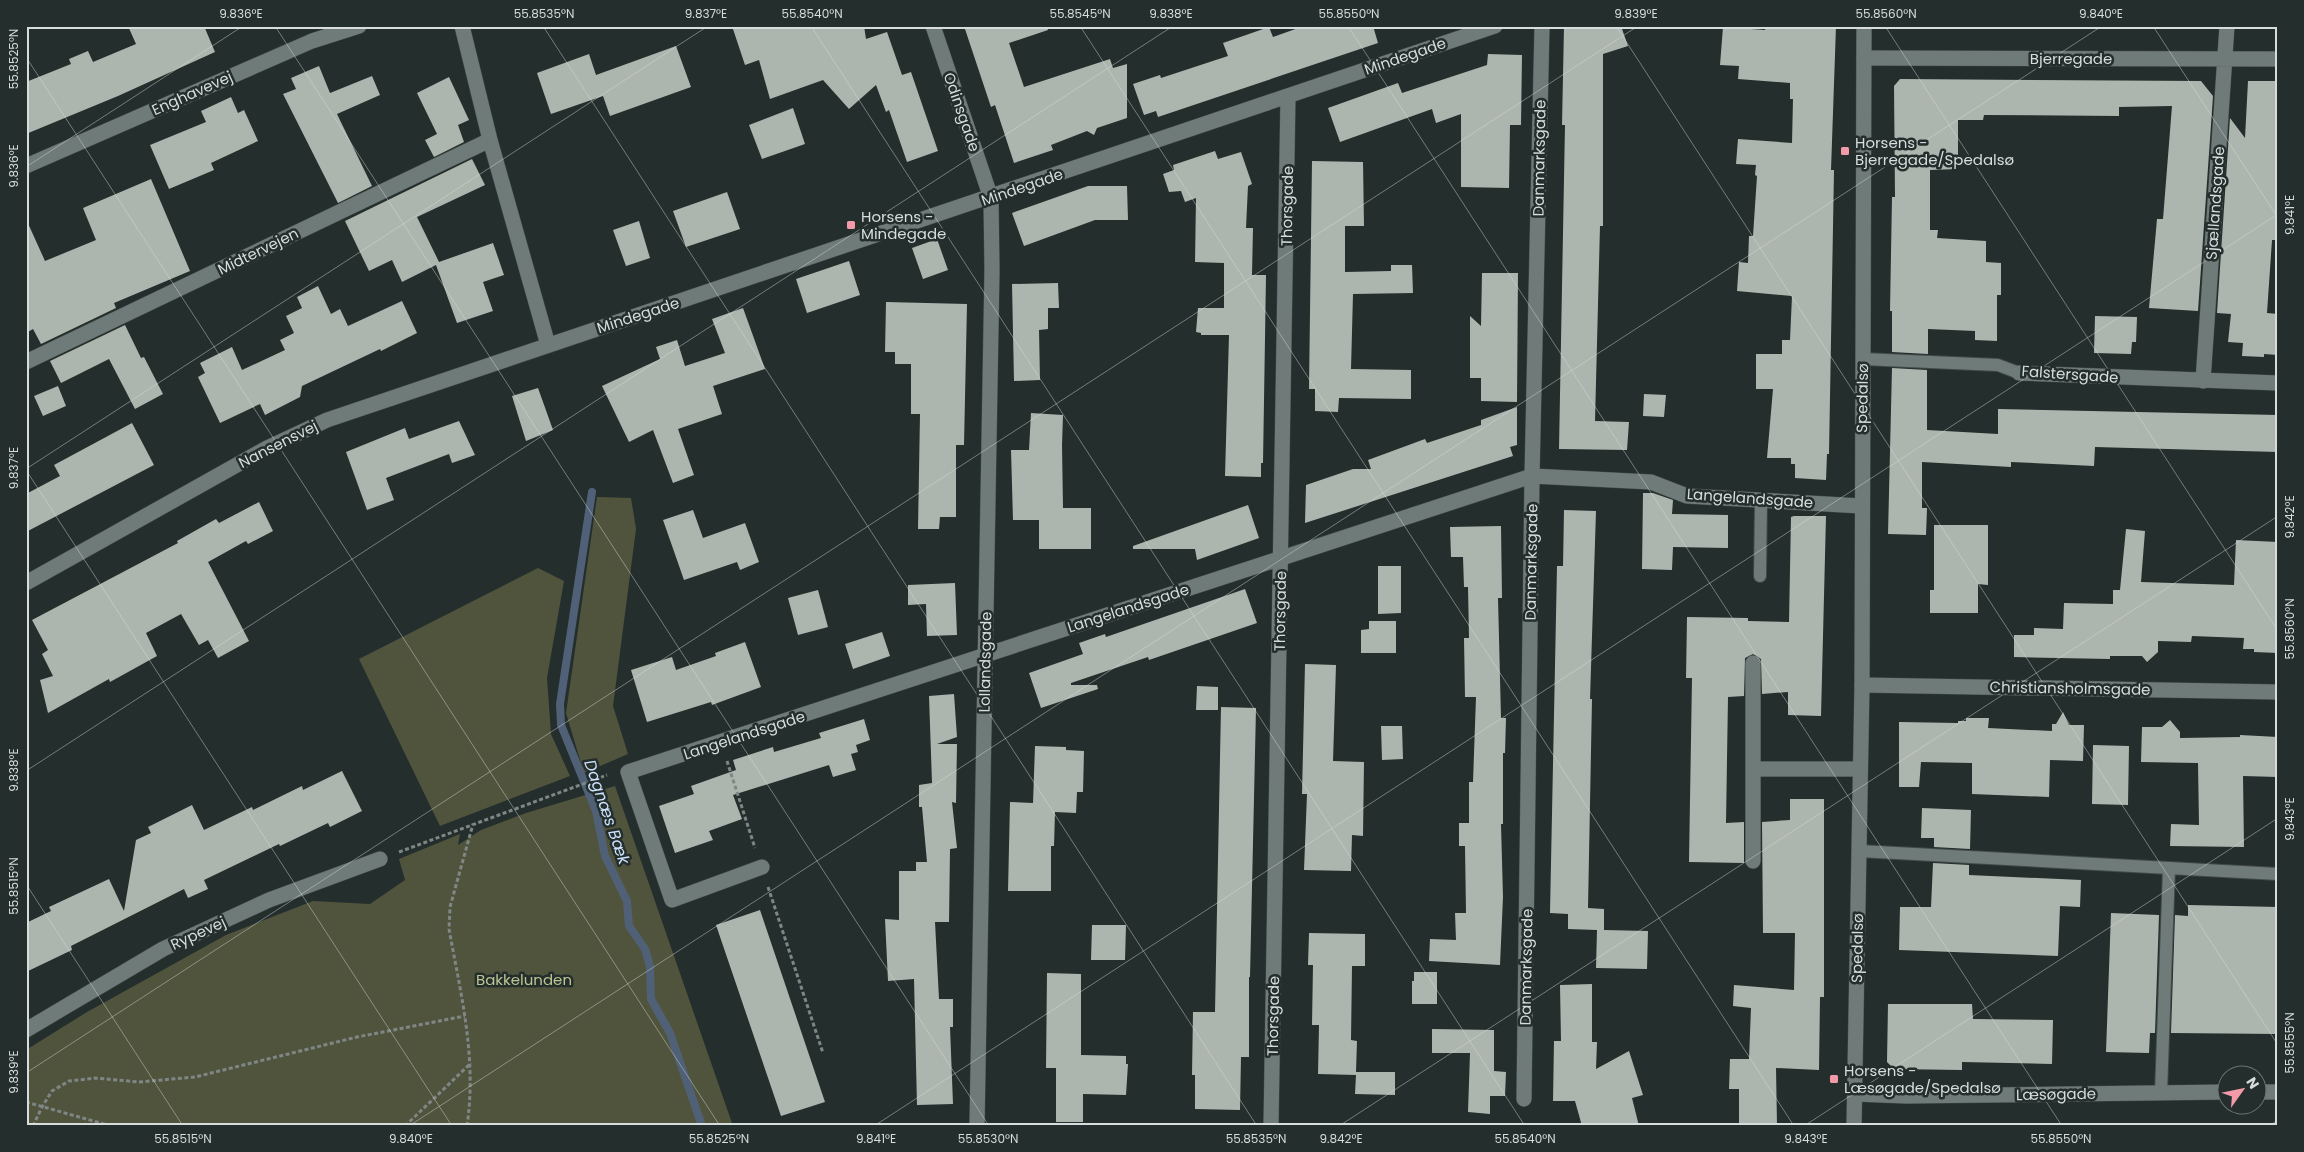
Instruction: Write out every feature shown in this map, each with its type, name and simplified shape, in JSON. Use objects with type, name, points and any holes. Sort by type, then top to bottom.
[{"type":"street","name":"Enghavevej","points":[[26,166],[312,41],[359,26]]},
{"type":"street","points":[[462,26],[490,140],[548,345]]},
{"type":"street","name":"Odinsgade","points":[[933,26],[991,198]]},
{"type":"street","name":"Mindegade","points":[[548,345],[991,198],[1495,26]]},
{"type":"street","name":"Danmarksgade","points":[[1524,1099],[1532,476],[1542,26]]},
{"type":"street","name":"Spedalsø","points":[[1854,1126],[1862,685],[1861,506],[1864,26]]},
{"type":"street","name":"Sjællandsgade","points":[[2204,381],[2227,26]]},
{"type":"street","name":"Bjerregade","points":[[1864,58],[2278,59]]},
{"type":"street","name":"Thorsgade","points":[[1271,1126],[1288,96]]},
{"type":"street","name":"Midtervejen","points":[[26,362],[490,140]]},
{"type":"street","name":"Lollandsgade","points":[[977,1126],[992,270],[991,198]]},
{"type":"street","name":"Nansensvej","points":[[26,583],[267,448],[327,420],[548,345]]},
{"type":"street","name":"Falstersgade","points":[[2019,373],[2278,383]]},
{"type":"street","name":"Langelandsgade","points":[[762,867],[672,900],[628,772],[1532,476],[1651,482],[1687,496],[1861,506]]},
{"type":"street","points":[[1753,663],[1753,861]]},
{"type":"street","name":"Christiansholmsgade","points":[[1862,685],[2278,692]]},
{"type":"street","points":[[1753,769],[1860,769]]},
{"type":"street","name":"Rypevej","points":[[26,1030],[163,949],[269,900],[380,859]]},
{"type":"street","name":"Læsøgade","points":[[1855,1094],[1906,1096],[2216,1092]]},
{"type":"lane","name":"Falstersgade","points":[[1862,359],[1998,365],[2019,373]]},
{"type":"lane","points":[[1760,576],[1761,500]]},
{"type":"lane","points":[[1859,851],[2278,874]]},
{"type":"lane","points":[[2161,1092],[2168,868]]},
{"type":"path","points":[[720,742],[823,1053]]},
{"type":"path","points":[[380,859],[600,776]]},
{"type":"path","points":[[467,1126],[472,1097],[472,1063],[449,929],[450,907],[473,824]]},
{"type":"path","points":[[34,1126],[42,1107],[52,1091],[69,1081],[95,1078],[139,1082],[194,1078],[357,1037],[465,1016]]},
{"type":"path","points":[[405,1126],[472,1063]]},
{"type":"path","points":[[26,1102],[111,1126]]},
{"type":"green space","points":[[597,497],[631,498],[636,529],[613,706],[628,754],[584,773],[566,713]]},
{"type":"green space","points":[[538,568],[564,581],[547,678],[551,734],[570,776],[440,826],[359,659]]},
{"type":"green space","name":"Bakkelunden","points":[[615,786],[733,1126],[26,1126],[26,1050],[87,1012],[226,935],[313,901],[370,904],[405,880],[399,859],[460,834],[458,845],[481,830],[526,813]]},
{"type":"building","points":[[128,26],[204,26],[215,52],[118,96],[26,134],[26,82],[71,64],[69,59],[88,51],[93,62],[136,44]]},
{"type":"building","points":[[732,26],[864,26],[866,39],[887,32],[902,75],[911,72],[938,151],[907,162],[889,110],[886,112],[876,85],[849,109],[823,80],[770,99],[759,60],[745,65]]},
{"type":"building","points":[[964,26],[1047,26],[1048,30],[1009,43],[1024,87],[1110,59],[1113,68],[1127,64],[1127,118],[1097,128],[1094,135],[1087,131],[1051,145],[1053,150],[1014,163],[995,105],[991,107]]},
{"type":"building","points":[[1304,26],[1373,26],[1378,43],[1158,117],[1156,111],[1144,115],[1133,84],[1160,75],[1161,78],[1228,56],[1223,43],[1269,27],[1273,37]]},
{"type":"building","points":[[1564,26],[1621,26],[1628,46],[1603,54],[1603,226],[1600,226],[1595,421],[1629,422],[1627,450],[1559,449],[1565,125],[1562,125]]},
{"type":"building","points":[[1766,26],[1836,26],[1831,170],[1834,170],[1829,454],[1827,454],[1826,480],[1795,478],[1795,464],[1791,464],[1791,458],[1767,458],[1773,389],[1756,389],[1756,354],[1782,354],[1782,340],[1790,340],[1792,296],[1737,291],[1739,262],[1748,263],[1749,236],[1753,236],[1757,176],[1755,175],[1756,165],[1736,164],[1738,139],[1792,143],[1793,99],[1790,99],[1790,83],[1738,79],[1739,66],[1720,65],[1723,27],[1765,30]]},
{"type":"building","points":[[676,46],[691,87],[610,116],[603,96],[551,114],[537,73],[589,54],[596,75]]},
{"type":"building","points":[[1488,54],[1522,55],[1521,125],[1510,125],[1509,188],[1461,187],[1461,114],[1436,123],[1432,109],[1340,142],[1328,108],[1398,83],[1402,93],[1487,65]]},
{"type":"building","points":[[319,66],[330,93],[372,76],[380,95],[337,114],[372,186],[338,203],[283,94],[296,89],[291,78]]},
{"type":"building","points":[[449,77],[469,120],[458,125],[464,142],[434,157],[425,140],[437,134],[417,93]]},
{"type":"building","points":[[1900,79],[2201,81],[2213,96],[2198,311],[2149,308],[2157,219],[2163,219],[2172,106],[2119,107],[2119,116],[1984,115],[1983,120],[1958,120],[1958,169],[1930,170],[1930,230],[1938,230],[1937,238],[1986,241],[1986,262],[2001,263],[2001,295],[1997,295],[1997,341],[1975,340],[1975,331],[1928,329],[1928,354],[1892,352],[1892,311],[1890,311],[1892,197],[1895,197],[1894,86]]},
{"type":"building","points":[[2248,81],[2278,81],[2278,204],[2276,240],[2272,240],[2267,313],[2278,314],[2278,355],[2264,354],[2264,357],[2242,356],[2243,343],[2228,342],[2231,314],[2217,313],[2230,118],[2245,138]]},
{"type":"building","points":[[231,97],[238,113],[244,110],[258,141],[211,163],[214,170],[169,189],[150,145],[206,122],[201,111]]},
{"type":"building","points":[[793,108],[805,144],[762,159],[749,125]]},
{"type":"building","points":[[1215,151],[1218,159],[1241,152],[1252,184],[1248,186],[1246,228],[1253,228],[1252,275],[1266,275],[1263,463],[1261,463],[1261,477],[1225,476],[1229,335],[1201,335],[1201,333],[1196,332],[1198,308],[1224,308],[1224,263],[1195,262],[1196,198],[1185,202],[1181,191],[1169,192],[1163,174],[1174,170],[1173,165]]},
{"type":"building","points":[[472,159],[485,185],[417,217],[439,262],[493,243],[504,275],[483,282],[493,311],[457,323],[436,265],[402,282],[392,260],[369,271],[345,221]]},
{"type":"building","points":[[1312,161],[1363,162],[1364,226],[1345,226],[1345,272],[1391,271],[1391,265],[1412,265],[1413,293],[1353,294],[1351,369],[1411,370],[1411,399],[1339,398],[1338,412],[1315,411],[1315,389],[1309,389]]},
{"type":"building","points":[[151,179],[190,271],[114,303],[116,308],[41,344],[33,329],[26,333],[26,219],[45,261],[96,240],[83,208]]},
{"type":"building","points":[[1088,186],[1127,186],[1128,220],[1095,220],[1024,246],[1012,213]]},
{"type":"building","points":[[727,192],[740,229],[686,247],[673,211]]},
{"type":"building","points":[[639,221],[650,258],[626,266],[613,230]]},
{"type":"building","points":[[937,239],[948,270],[923,279],[912,248]]},
{"type":"building","points":[[849,261],[860,295],[807,313],[796,279]]},
{"type":"building","points":[[1482,273],[1518,273],[1517,402],[1481,401],[1481,378],[1470,378],[1470,316],[1481,326]]},
{"type":"building","points":[[1058,283],[1059,308],[1048,308],[1048,329],[1039,330],[1040,380],[1014,381],[1012,284]]},
{"type":"building","points":[[318,286],[331,314],[340,309],[348,326],[402,301],[417,333],[302,386],[300,397],[265,415],[260,404],[220,423],[198,377],[205,373],[200,363],[232,347],[242,370],[285,350],[280,340],[294,333],[286,316],[302,308],[297,297]]},
{"type":"building","points":[[886,302],[967,304],[964,445],[956,445],[956,517],[940,517],[939,529],[918,529],[920,414],[911,414],[911,364],[895,364],[895,352],[885,352]]},
{"type":"building","points":[[743,308],[765,369],[713,386],[722,414],[678,429],[694,475],[673,483],[653,430],[629,442],[602,386],[660,359],[656,347],[677,340],[685,366],[725,353],[712,319]]},
{"type":"building","points":[[2095,316],[2137,317],[2136,342],[2132,342],[2131,354],[2094,353]]},
{"type":"building","points":[[125,325],[141,358],[144,357],[163,394],[135,409],[109,359],[61,383],[50,361]]},
{"type":"building","points":[[1892,368],[1927,370],[1927,430],[1998,434],[1998,409],[2278,415],[2278,452],[2095,447],[2094,466],[2011,462],[2011,467],[1922,462],[1922,508],[1927,508],[1926,535],[1888,534]]},
{"type":"building","points":[[58,386],[66,406],[43,416],[34,396]]},
{"type":"building","points":[[538,388],[553,430],[526,441],[512,396]]},
{"type":"building","points":[[1644,394],[1666,395],[1664,417],[1643,416]]},
{"type":"building","points":[[1517,407],[1517,445],[1510,447],[1513,456],[1305,523],[1306,485],[1353,469],[1371,469],[1368,460],[1425,439],[1427,443],[1481,425],[1481,420]]},
{"type":"building","points":[[1031,413],[1063,415],[1063,508],[1091,508],[1091,549],[1039,549],[1039,520],[1013,520],[1011,450],[1029,450]]},
{"type":"building","points":[[459,421],[475,455],[452,463],[449,454],[386,478],[394,500],[367,510],[346,452],[405,428],[409,439]]},
{"type":"building","points":[[132,423],[154,465],[26,532],[26,494],[60,476],[54,465]]},
{"type":"building","points":[[1643,493],[1653,493],[1673,500],[1672,514],[1728,515],[1728,548],[1673,547],[1672,570],[1642,569]]},
{"type":"building","points":[[259,502],[273,531],[248,544],[246,541],[208,562],[249,641],[218,658],[208,640],[199,645],[181,614],[146,633],[157,656],[110,682],[109,679],[48,713],[40,680],[53,676],[42,654],[48,650],[32,620],[178,543],[177,541],[216,519],[219,523]]},
{"type":"building","points":[[1248,505],[1259,538],[1197,560],[1195,549],[1133,549],[1133,546]]},
{"type":"building","points":[[693,510],[703,538],[745,523],[759,562],[740,570],[737,562],[684,580],[663,520]]},
{"type":"building","points":[[1564,510],[1596,511],[1590,699],[1592,699],[1588,908],[1604,909],[1604,930],[1648,931],[1647,969],[1596,968],[1597,930],[1568,929],[1568,914],[1550,913],[1557,566],[1563,566]]},
{"type":"building","points":[[1826,516],[1821,716],[1788,715],[1788,692],[1762,694],[1761,659],[1753,654],[1745,658],[1744,696],[1728,697],[1726,823],[1744,822],[1744,863],[1689,862],[1692,678],[1686,678],[1687,617],[1748,618],[1748,621],[1789,622],[1791,517]]},
{"type":"building","points":[[1934,525],[1988,525],[1988,585],[1978,584],[1978,613],[1930,613],[1930,590],[1934,590]]},
{"type":"building","points":[[1501,526],[1502,598],[1498,598],[1501,718],[1506,718],[1505,753],[1503,753],[1503,824],[1501,824],[1503,897],[1500,965],[1429,961],[1430,939],[1456,940],[1455,913],[1466,913],[1465,846],[1459,846],[1459,823],[1469,823],[1469,782],[1473,782],[1476,697],[1465,697],[1464,638],[1469,638],[1468,587],[1464,587],[1463,557],[1451,557],[1450,527]]},
{"type":"building","points":[[2126,529],[2145,531],[2141,582],[2234,585],[2236,540],[2278,542],[2278,653],[2254,652],[2254,649],[2243,649],[2244,638],[2192,636],[2191,642],[2158,641],[2158,652],[2147,662],[2142,656],[2110,656],[2110,659],[2014,657],[2014,635],[2034,635],[2034,628],[2063,629],[2064,603],[2113,604],[2113,590],[2120,590]]},
{"type":"building","points":[[1378,566],[1401,566],[1401,613],[1378,614]]},
{"type":"building","points":[[955,583],[957,635],[927,636],[926,604],[908,605],[908,585]]},
{"type":"building","points":[[1245,589],[1257,623],[1149,660],[1148,657],[1071,683],[1071,685],[1097,685],[1098,689],[1041,708],[1029,673],[1083,654],[1079,643],[1105,634],[1106,637]]},
{"type":"building","points":[[818,590],[828,627],[798,635],[788,598]]},
{"type":"building","points":[[1369,621],[1396,621],[1396,653],[1361,653],[1361,630],[1369,629]]},
{"type":"building","points":[[882,632],[890,656],[853,669],[845,644]]},
{"type":"building","points":[[745,642],[761,687],[712,705],[711,702],[647,722],[631,670],[672,657],[676,670],[716,656],[715,653]]},
{"type":"building","points":[[1305,664],[1336,665],[1333,761],[1364,762],[1363,836],[1352,835],[1351,871],[1304,870],[1307,794],[1302,794]]},
{"type":"building","points":[[1197,686],[1218,687],[1218,710],[1196,710]]},
{"type":"building","points":[[954,694],[957,737],[937,744],[957,744],[956,803],[952,802],[957,848],[950,849],[949,922],[935,922],[939,999],[953,999],[953,1027],[950,1027],[953,1104],[917,1105],[914,979],[888,981],[885,919],[899,920],[899,871],[916,871],[916,862],[927,862],[922,807],[919,807],[919,785],[932,783],[929,696]]},
{"type":"building","points":[[1221,707],[1256,708],[1249,977],[1249,1057],[1241,1057],[1240,1110],[1195,1109],[1195,1075],[1192,1075],[1193,1012],[1215,1012]]},
{"type":"building","points":[[2063,712],[2069,725],[2084,725],[2083,761],[2050,760],[2049,797],[1972,794],[1972,763],[1921,762],[1919,787],[1899,787],[1899,722],[1958,723],[1958,721],[1966,721],[1966,718],[1989,718],[1988,728],[2052,731],[2052,724],[2056,724]]},
{"type":"building","points":[[864,719],[870,740],[856,745],[858,752],[851,754],[856,770],[833,777],[829,765],[733,795],[742,819],[709,831],[713,840],[675,853],[659,806],[694,794],[691,786],[736,770],[733,760],[773,747],[774,752],[821,738],[819,733]]},
{"type":"building","points":[[2170,720],[2180,732],[2180,738],[2240,737],[2240,735],[2278,737],[2278,777],[2243,776],[2244,847],[2170,846],[2171,824],[2199,825],[2198,763],[2141,762],[2142,727],[2162,727]]},
{"type":"building","points":[[1381,726],[1402,726],[1403,759],[1382,760]]},
{"type":"building","points":[[2093,745],[2129,746],[2128,805],[2092,804]]},
{"type":"building","points":[[1035,746],[1066,747],[1066,750],[1084,751],[1083,792],[1077,792],[1076,813],[1055,812],[1054,846],[1051,846],[1051,891],[1008,891],[1010,802],[1033,803]]},
{"type":"building","points":[[342,771],[362,811],[330,827],[328,823],[280,846],[279,844],[204,880],[208,889],[188,898],[184,889],[71,946],[72,950],[26,972],[26,923],[51,911],[49,907],[109,879],[124,911],[136,840],[151,833],[148,827],[192,805],[204,830],[252,807],[253,810],[302,786],[303,790]]},
{"type":"building","points":[[1790,799],[1824,799],[1824,997],[1820,997],[1819,1070],[1776,1068],[1777,1126],[1739,1126],[1739,1089],[1729,1089],[1730,1059],[1749,1059],[1751,1008],[1733,1006],[1734,985],[1794,990],[1795,933],[1763,933],[1762,822],[1790,820]]},
{"type":"building","points":[[1922,808],[1971,810],[1970,849],[1934,847],[1934,838],[1921,838]]},
{"type":"building","points":[[1933,863],[1969,865],[1969,875],[2081,880],[2080,907],[2060,906],[2058,956],[1899,950],[1900,907],[1931,907]]},
{"type":"building","points":[[2188,905],[2278,907],[2278,1034],[2171,1033],[2175,915],[2188,916]]},
{"type":"building","points":[[760,910],[825,1102],[781,1116],[716,925]]},
{"type":"building","points":[[2111,913],[2159,915],[2155,1033],[2150,1033],[2149,1053],[2106,1052]]},
{"type":"building","points":[[1092,925],[1126,925],[1125,960],[1091,960]]},
{"type":"building","points":[[1309,933],[1365,934],[1365,966],[1352,966],[1351,1040],[1357,1041],[1356,1072],[1395,1072],[1395,1095],[1355,1094],[1356,1075],[1318,1074],[1319,1025],[1312,1025],[1313,965],[1308,965]]},
{"type":"building","points":[[1414,972],[1437,972],[1437,1004],[1412,1004]]},
{"type":"building","points":[[1047,973],[1081,974],[1081,1055],[1126,1056],[1126,1064],[1128,1064],[1126,1095],[1083,1094],[1083,1122],[1056,1122],[1056,1068],[1046,1068]]},
{"type":"building","points":[[1592,984],[1592,1042],[1597,1042],[1596,1069],[1629,1051],[1643,1095],[1632,1098],[1639,1126],[1582,1126],[1575,1101],[1553,1101],[1554,1041],[1561,1041],[1560,985]]},
{"type":"building","points":[[1888,1004],[1972,1004],[1973,1019],[2053,1020],[2052,1064],[1962,1062],[1962,1070],[1894,1069],[1887,1062]]},
{"type":"building","points":[[1432,1029],[1494,1030],[1494,1071],[1506,1072],[1505,1096],[1490,1096],[1490,1114],[1468,1112],[1470,1053],[1432,1053]]},
{"type":"waterway","name":"Dagnæs Bæk","points":[[592,492],[560,704],[561,725],[596,811],[605,856],[627,901],[629,926],[645,949],[650,966],[651,999],[670,1033],[702,1126]]},
{"type":"place","name":"Horsens - Bjerregade/Spedalsø","points":[[1845,151]]},
{"type":"place","name":"Horsens - Mindegade","points":[[851,225]]},
{"type":"place","name":"Horsens - Læsøgade/Spedalsø","points":[[1834,1079]]}]
